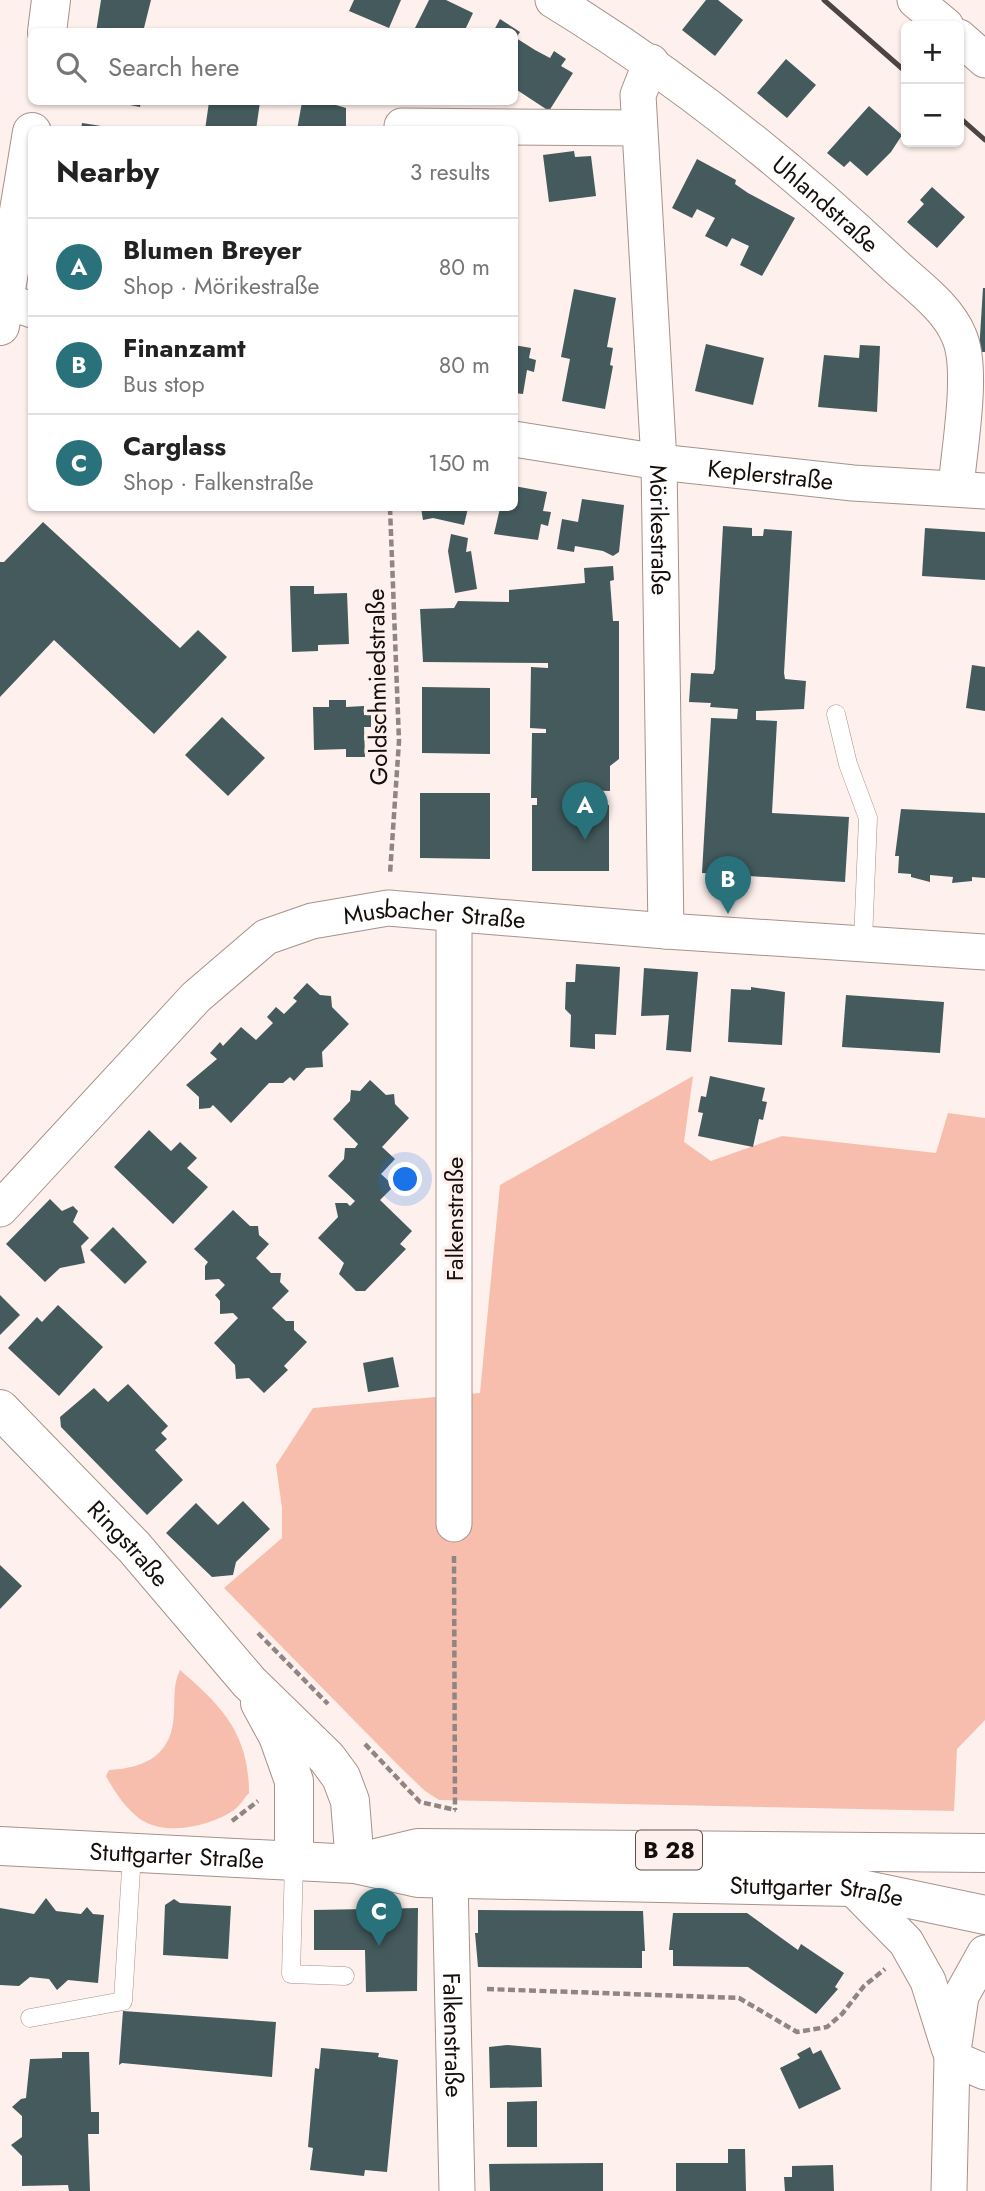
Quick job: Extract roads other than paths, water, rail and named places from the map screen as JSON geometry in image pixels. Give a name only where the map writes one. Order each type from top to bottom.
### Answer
[{"type":"main road","points":[[48,28],[51,0]]},
{"type":"main road","points":[[33,126],[36,105]]},
{"type":"main road","points":[[12,312],[28,167]]},
{"type":"main road","name":"Ringstraße","points":[[0,1409],[134,1547],[249,1682],[295,1723],[341,1777],[350,1801],[355,1864]]},
{"type":"main road","name":"Ringstraße","points":[[249,1682],[278,1736],[294,1782],[295,1862]]},
{"type":"main road","name":"Stuttgarter Straße","points":[[0,1846],[355,1864],[399,1876],[450,1879],[852,1887],[985,1915]]},
{"type":"main road","name":"Stuttgarter Straße","points":[[355,1864],[418,1848],[985,1854]]},
{"type":"main road","name":"B 28","points":[[852,1887],[967,1872],[985,1854]]},
{"type":"street","name":"Uhlandstraße","points":[[553,0],[651,62],[849,222],[939,307],[952,325],[967,358],[971,489]]},
{"type":"street","points":[[915,0],[940,21]]},
{"type":"street","points":[[964,41],[985,60]]},
{"type":"street","name":"Mörikestraße","points":[[651,62],[638,95],[659,461],[666,931]]},
{"type":"street","points":[[518,127],[639,128]]},
{"type":"street","name":"Keplerstraße","points":[[518,440],[659,461],[853,482],[971,489]]},
{"type":"street","name":"Musbacher Straße","points":[[0,1209],[196,997],[266,937],[312,921],[388,908],[666,931],[863,941],[985,952]]},
{"type":"street","name":"Falkenstraße","points":[[454,914],[454,1524]]},
{"type":"street","name":"Falkenstraße","points":[[450,1879],[457,2191]]},
{"type":"street","points":[[852,1887],[910,1948],[928,1981],[952,2058],[985,2072]]},
{"type":"street","points":[[949,2191],[952,2058],[961,1996],[985,1953]]},
{"type":"lane","points":[[836,714],[848,764],[868,818],[863,941]]},
{"type":"lane","points":[[30,2018],[123,2001],[132,1853]]},
{"type":"lane","points":[[295,1862],[291,1974],[345,1976]]},
{"type":"railway","points":[[824,0],[901,68]]},
{"type":"railway","points":[[964,121],[985,140]]},
{"type":"place","name":"Blumen Breyer","points":[[585,840]]},
{"type":"place","name":"Finanzamt","points":[[728,914]]},
{"type":"place","name":"Carglass","points":[[379,1946]]}]
